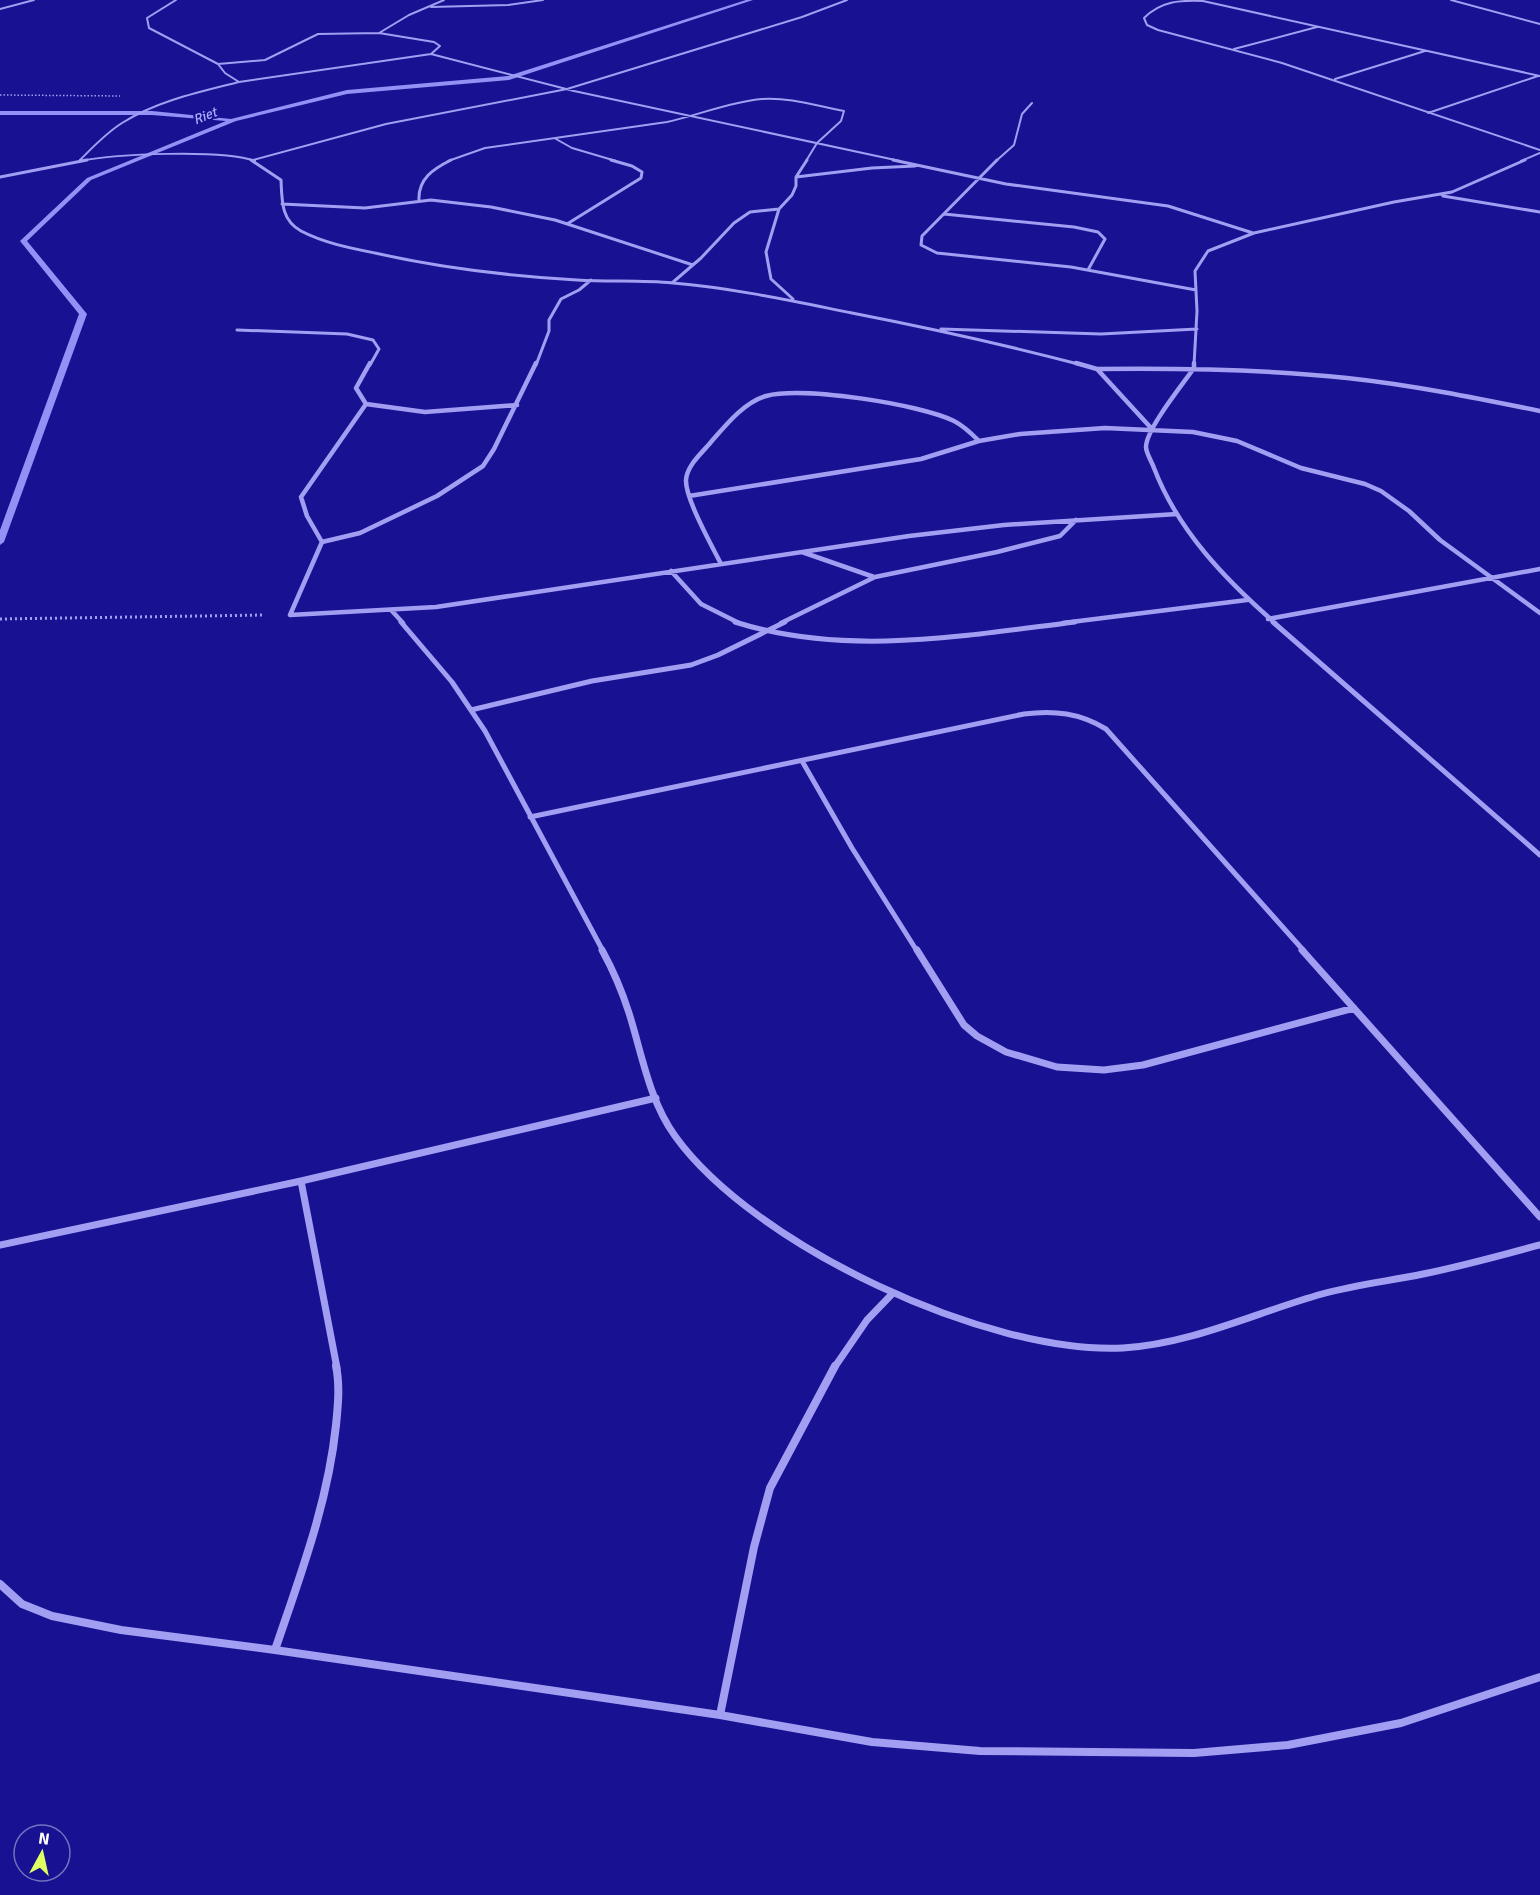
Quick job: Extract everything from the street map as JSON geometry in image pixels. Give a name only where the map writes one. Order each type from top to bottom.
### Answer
[{"type":"street","points":[[0,9],[34,0]]},
{"type":"street","points":[[176,0],[147,18],[149,28],[218,64],[225,73],[239,82]]},
{"type":"street","points":[[379,33],[408,15],[444,0]]},
{"type":"street","points":[[427,8],[508,5],[543,0]]},
{"type":"street","points":[[0,177],[80,160],[132,155],[210,155],[253,160],[306,143],[405,120],[567,89],[802,17],[847,0]]},
{"type":"street","points":[[1451,0],[1540,24]]},
{"type":"street","points":[[1540,76],[1318,27],[1215,1],[1169,2],[1146,15],[1144,21],[1158,30],[1334,80],[1540,151]]},
{"type":"street","points":[[1232,50],[1318,27]]},
{"type":"street","points":[[218,64],[265,60],[304,39],[318,34],[336,32],[379,33],[434,42],[440,46],[431,54]]},
{"type":"street","points":[[1334,80],[1426,50]]},
{"type":"street","points":[[80,160],[108,133],[128,119],[190,95],[239,82],[431,54],[455,63],[502,71],[567,89],[1029,189],[1168,206],[1254,233]]},
{"type":"street","points":[[1428,113],[1540,76]]},
{"type":"street","points":[[418,200],[417,190],[420,181],[459,155],[485,148],[695,116],[731,104],[762,99],[785,99],[843,110],[845,113],[841,121],[817,143],[796,177],[796,186],[792,195],[778,209],[766,252],[771,279],[793,299]]},
{"type":"street","points":[[1032,103],[1022,114],[1014,145],[977,178],[922,236],[919,241],[923,247],[948,255],[1088,270],[1196,290]]},
{"type":"street","points":[[555,138],[572,148],[632,166],[642,172],[641,178],[633,185],[567,224]]},
{"type":"street","points":[[1540,151],[1462,188],[1254,233],[1208,250],[1195,271],[1197,329],[1194,368],[1152,429],[1146,447],[1161,486],[1177,514],[1216,567],[1247,600],[1540,855]]},
{"type":"street","points":[[253,160],[281,180],[282,204],[286,219],[299,230],[352,248],[435,266],[591,280],[672,283],[793,299],[919,328],[988,340],[1097,369],[1194,368],[1332,376],[1385,382],[1540,411]]},
{"type":"street","points":[[796,177],[872,168],[924,166]]},
{"type":"street","points":[[1437,195],[1540,212]]},
{"type":"street","points":[[282,204],[365,208],[418,200],[449,201],[508,209],[567,224],[693,265]]},
{"type":"street","points":[[672,283],[734,223],[750,212],[778,209]]},
{"type":"street","points":[[944,214],[1074,227],[1098,232],[1105,239],[1088,270]]},
{"type":"street","points":[[322,542],[360,533],[437,496],[473,474],[486,461],[517,405],[549,331],[549,320],[561,299],[579,290],[591,280]]},
{"type":"street","points":[[919,328],[1083,333],[1161,333],[1197,329]]},
{"type":"street","points":[[237,330],[348,334],[373,340],[380,349],[356,388],[366,404]]},
{"type":"street","points":[[1097,369],[1152,429]]},
{"type":"street","points":[[721,564],[685,488],[688,469],[715,437],[755,401],[773,394],[808,394],[888,404],[950,419],[967,428],[980,441]]},
{"type":"street","points":[[366,404],[425,412],[517,405]]},
{"type":"street","points":[[322,542],[307,516],[301,497],[366,404]]},
{"type":"street","points":[[688,496],[921,459],[980,441],[1020,434],[1076,430],[1152,429],[1193,432],[1237,441],[1301,468],[1373,487],[1396,501],[1440,540],[1540,614]]},
{"type":"street","points":[[322,542],[290,615],[436,607],[945,532],[1076,520],[1177,514]]},
{"type":"street","points":[[471,710],[592,681],[691,665],[718,655],[875,577],[1060,536],[1076,520]]},
{"type":"street","points":[[800,552],[875,577]]},
{"type":"street","points":[[1268,619],[1540,569]]},
{"type":"street","points":[[671,571],[705,608],[734,621],[765,630],[845,640],[914,641],[1247,600]]},
{"type":"street","points":[[392,611],[452,682],[494,748],[620,984],[656,1098],[673,1133],[706,1174],[740,1203],[810,1250],[893,1293],[969,1322],[1032,1339],[1101,1349],[1172,1340],[1325,1293],[1437,1271],[1540,1245]]},
{"type":"street","points":[[530,818],[1038,712],[1084,716],[1106,729],[1540,1217]]},
{"type":"street","points":[[802,761],[852,848],[964,1024],[976,1036],[998,1048],[1029,1060],[1062,1067],[1090,1070],[1113,1069],[1144,1065],[1254,1037],[1353,1008]]},
{"type":"street","points":[[0,1245],[41,1234],[301,1181],[656,1098]]},
{"type":"street","points":[[275,1650],[317,1528],[333,1459],[339,1406],[338,1375],[333,1343],[301,1181]]},
{"type":"street","points":[[720,1714],[754,1547],[770,1488],[840,1356],[867,1320],[893,1293]]},
{"type":"street","points":[[0,1584],[22,1604],[52,1616],[121,1630],[720,1714],[872,1742],[980,1751],[1194,1753],[1288,1745],[1401,1723],[1540,1677]]},
{"type":"path","points":[[0,95],[128,96]]},
{"type":"path","points":[[0,619],[290,615]]},
{"type":"waterway","name":"Riet","points":[[0,542],[83,314],[23,241],[89,179],[234,120],[347,92],[509,78],[751,0]]},
{"type":"waterway","points":[[0,113],[152,113],[229,120]]}]
